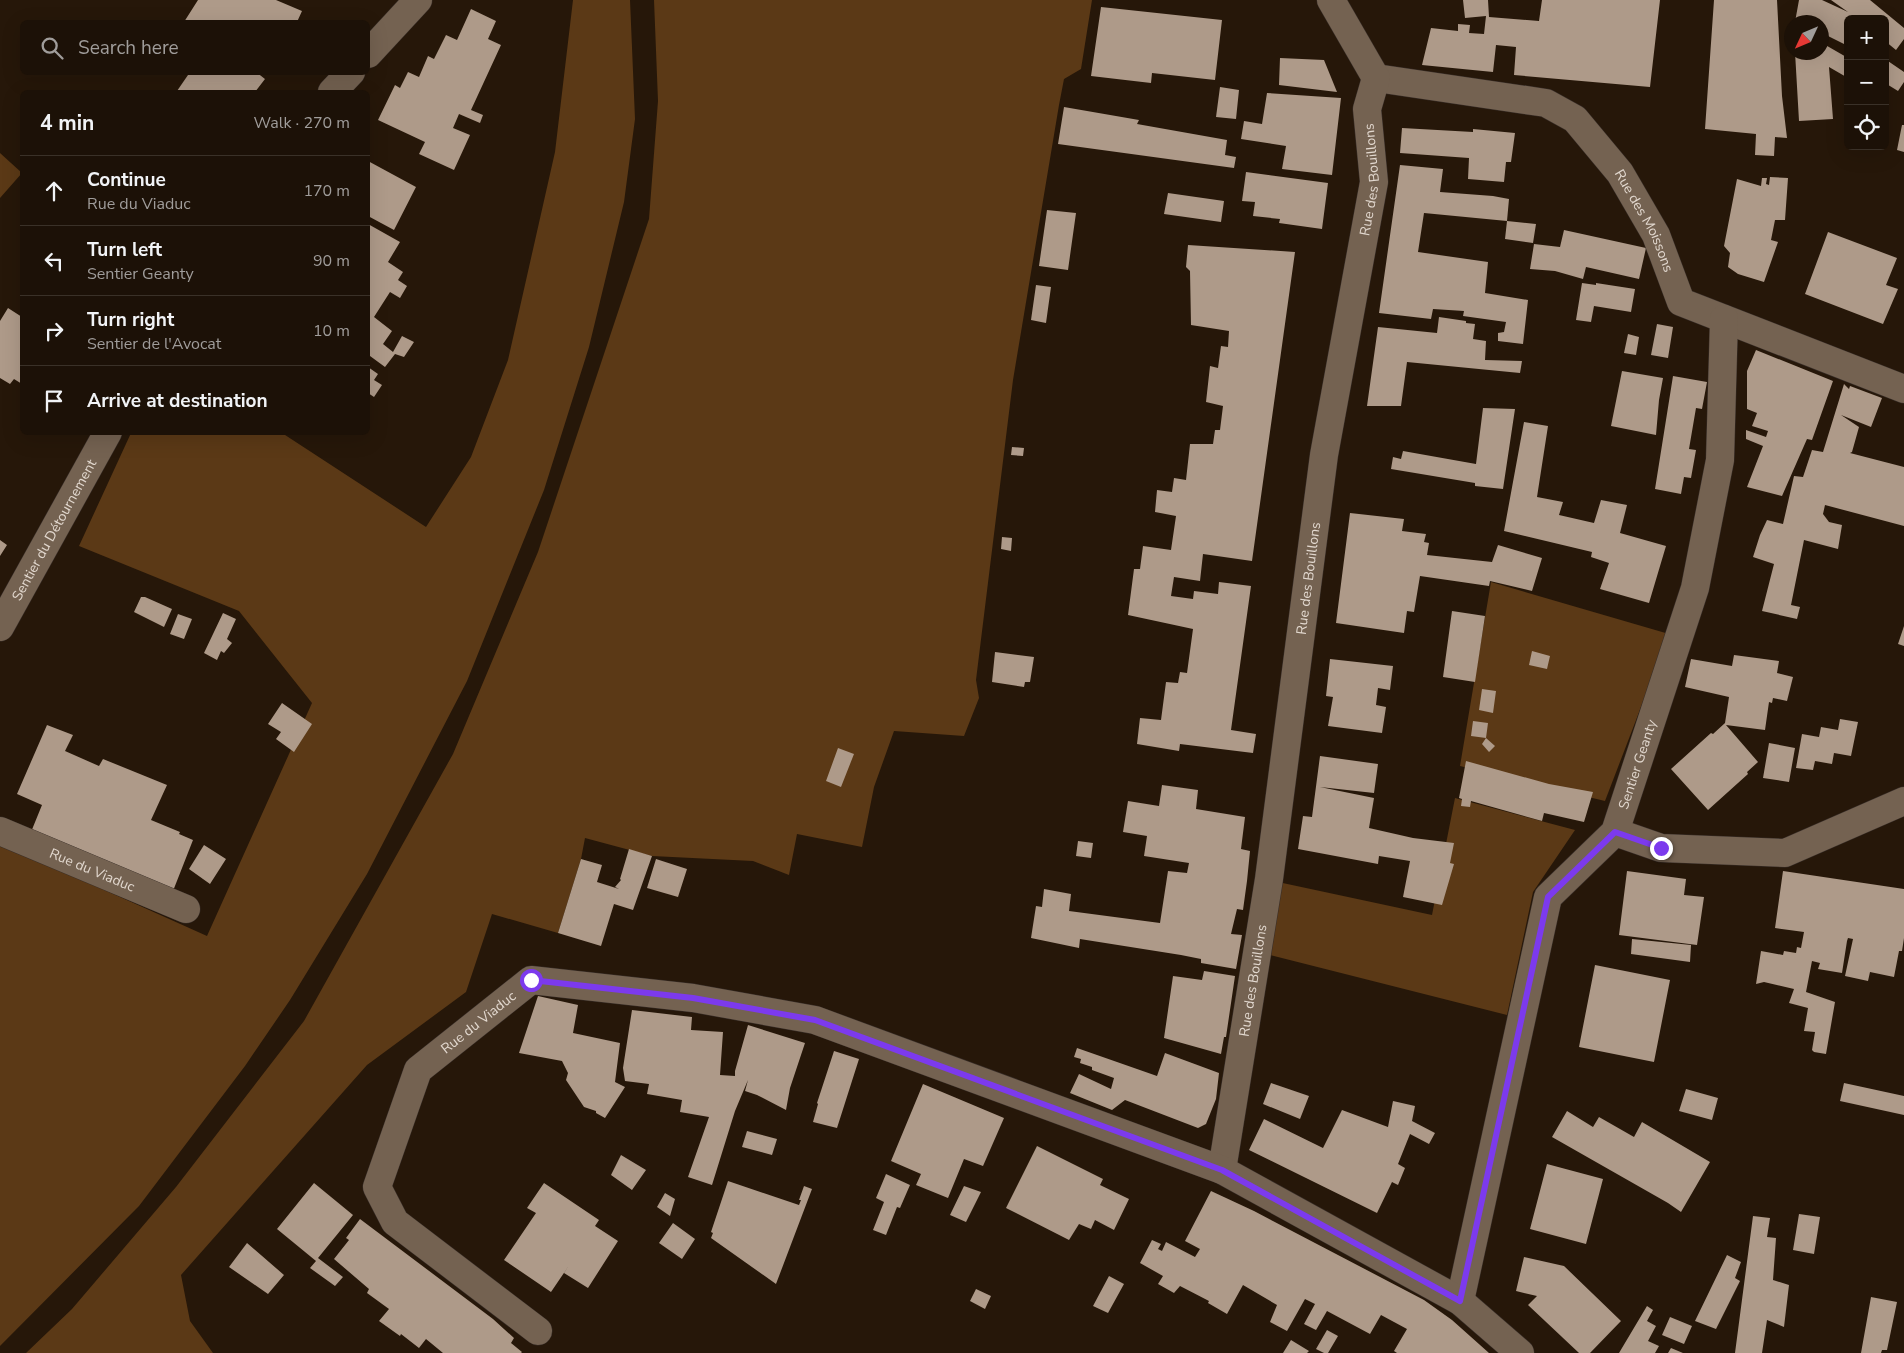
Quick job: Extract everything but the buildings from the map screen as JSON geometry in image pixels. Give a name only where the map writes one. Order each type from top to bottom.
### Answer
[{"type":"street","points":[[370,52],[418,0]]},
{"type":"street","points":[[1331,0],[1376,78]]},
{"type":"street","points":[[334,90],[348,75]]},
{"type":"street","name":"Rue des Moissons","points":[[1376,78],[1546,103],[1575,118],[1620,173],[1656,235],[1681,302],[1904,389]]},
{"type":"street","name":"Rue des Bouillons","points":[[1222,1170],[1269,879],[1324,455],[1374,182],[1367,109],[1376,78]]},
{"type":"street","name":"Sentier Geanty","points":[[1460,1301],[1548,897],[1615,832],[1695,588],[1720,460],[1724,319]]},
{"type":"street","name":"Sentier du Détournement","points":[[0,627],[106,435]]},
{"type":"street","points":[[1615,832],[1661,848],[1785,853],[1904,801]]},
{"type":"street","name":"Rue du Viaduc","points":[[0,831],[186,909]]},
{"type":"street","name":"Rue du Viaduc","points":[[538,1331],[395,1222],[377,1187],[418,1070],[531,980],[693,998],[815,1020],[1222,1170],[1460,1301],[1520,1353]]},
{"type":"shaded area","points":[[573,0],[630,0],[635,119],[624,202],[589,347],[544,490],[467,681],[367,874],[290,1000],[245,1066],[139,1206],[0,1346],[0,843],[207,936],[312,703],[239,611],[79,546],[130,435],[285,435],[426,527],[471,457],[508,360],[555,152]]},
{"type":"shaded area","points":[[654,0],[1092,0],[1081,69],[1064,79],[1059,105],[1013,380],[976,680],[979,698],[964,736],[894,731],[874,787],[862,847],[797,834],[789,875],[753,861],[652,856],[585,838],[581,859],[558,933],[492,914],[466,992],[367,1065],[181,1275],[190,1321],[213,1353],[26,1353],[72,1309],[176,1187],[304,1021],[453,754],[538,552],[649,219],[658,101]]},
{"type":"shaded area","points":[[0,153],[20,171],[20,175],[0,198]]},
{"type":"shaded area","points":[[1491,582],[1669,634],[1605,801],[1460,766]]},
{"type":"shaded area","points":[[1455,798],[1575,830],[1533,892],[1507,1015],[1266,954],[1278,882],[1432,915]]},
{"type":"route","points":[[531,980],[693,998],[815,1020],[1222,1170],[1460,1301],[1548,897],[1615,832],[1661,848]]}]
